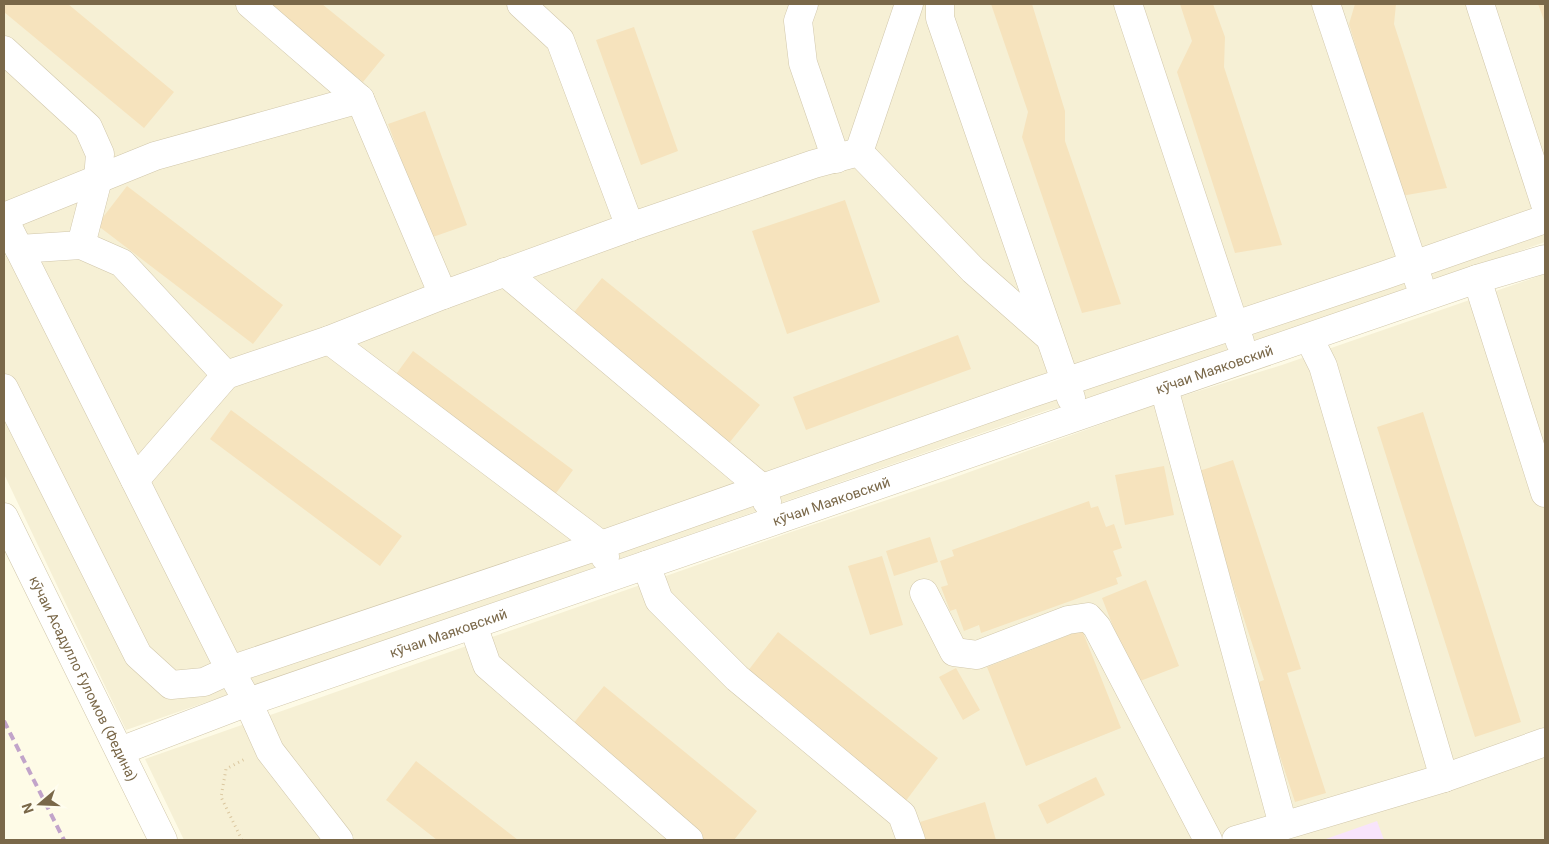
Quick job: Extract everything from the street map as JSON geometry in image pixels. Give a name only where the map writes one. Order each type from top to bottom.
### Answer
[{"type":"street","points":[[250,4],[360,99],[443,295]]},
{"type":"street","points":[[521,4],[560,40],[630,227]]},
{"type":"street","points":[[804,4],[798,21],[803,63],[848,156],[1048,336]]},
{"type":"street","points":[[848,156],[909,4]]},
{"type":"street","points":[[940,4],[940,18],[1048,336],[1078,417]]},
{"type":"street","points":[[1128,4],[1235,324],[1245,360]]},
{"type":"street","points":[[1326,4],[1424,298]]},
{"type":"street","points":[[1480,4],[1545,204]]},
{"type":"street","points":[[4,50],[88,127],[100,154],[98,179],[81,245]]},
{"type":"street","points":[[340,840],[270,751],[248,702],[230,670],[4,218],[155,156],[360,99]]},
{"type":"street","points":[[135,480],[226,376],[329,340],[443,295],[630,227],[848,156]]},
{"type":"street","points":[[4,388],[138,655],[171,685],[204,682],[230,670],[601,544],[1066,381],[1545,219]]},
{"type":"street","points":[[19,249],[81,245],[122,263],[226,376]]},
{"type":"street","name":"кӯчаи Маяковский","points":[[120,751],[248,702],[612,576],[1477,279],[1545,259]]},
{"type":"street","points":[[505,272],[762,488],[774,521]]},
{"type":"street","points":[[1477,279],[1545,494]]},
{"type":"street","points":[[1309,338],[1323,366],[1444,778]]},
{"type":"street","points":[[329,340],[601,544],[612,576]]},
{"type":"street","points":[[1164,388],[1283,825]]},
{"type":"street","name":"кӯчаи Асадулло Ғуломов (Федина)","points":[[4,517],[163,840]]},
{"type":"street","points":[[646,565],[659,600],[737,678],[902,815],[911,840]]},
{"type":"street","points":[[924,593],[954,652],[964,655],[978,655],[1068,620],[1088,617],[1097,627],[1208,840]]},
{"type":"street","points":[[473,625],[487,665],[689,840]]},
{"type":"street","points":[[1236,840],[1444,778],[1545,742]]},
{"type":"path","points":[[242,840],[221,797],[226,769],[252,756],[270,751]]},
{"type":"shaded area","points":[[4,4],[1545,4],[1545,242],[1121,392],[1048,410],[126,730],[4,474]]},
{"type":"shaded area","points":[[1545,274],[1545,840],[184,840],[145,759],[791,532],[950,479],[1160,403],[1282,365]]},
{"type":"shaded area","points":[[1377,821],[1384,840],[1323,840]]},
{"type":"building","points":[[4,4],[68,4],[174,92],[144,128],[4,12]]},
{"type":"building","points":[[267,4],[322,4],[385,55],[363,82]]},
{"type":"building","points":[[991,4],[1032,4],[1065,111],[1065,141],[1121,304],[1082,313],[1022,137],[1028,112]]},
{"type":"building","points":[[1180,4],[1213,4],[1225,37],[1224,67],[1282,245],[1235,253],[1177,72],[1192,41]]},
{"type":"building","points":[[1355,4],[1396,4],[1394,24],[1447,188],[1401,196],[1349,24]]},
{"type":"building","points":[[1538,4],[1545,4],[1545,23]]},
{"type":"building","points":[[634,27],[678,151],[641,165],[596,40]]},
{"type":"building","points":[[425,111],[467,225],[430,238],[388,124]]},
{"type":"building","points":[[127,186],[283,305],[253,344],[97,225]]},
{"type":"building","points":[[845,200],[880,302],[787,334],[752,231]]},
{"type":"building","points":[[602,278],[760,405],[725,448],[567,321]]},
{"type":"building","points":[[958,335],[971,369],[806,430],[793,397]]},
{"type":"building","points":[[413,351],[573,470],[551,500],[391,381]]},
{"type":"building","points":[[231,410],[402,536],[380,566],[210,439]]},
{"type":"building","points":[[1423,412],[1521,722],[1475,737],[1377,427]]},
{"type":"building","points":[[1233,460],[1301,669],[1287,673],[1326,793],[1295,802],[1256,683],[1264,680],[1196,472]]},
{"type":"building","points":[[1164,466],[1174,515],[1125,525],[1115,475]]},
{"type":"building","points":[[1089,501],[1091,508],[1098,506],[1106,527],[1114,524],[1122,548],[1113,551],[1122,576],[1116,578],[1118,584],[981,633],[979,625],[964,631],[956,609],[950,611],[941,587],[948,585],[940,561],[954,556],[952,550]]},
{"type":"building","points":[[930,537],[938,562],[894,576],[886,551]]},
{"type":"building","points":[[882,556],[903,625],[870,635],[848,566]]},
{"type":"building","points":[[1146,580],[1179,666],[1135,683],[1102,598]]},
{"type":"building","points":[[1082,630],[1121,728],[1026,766],[987,667]]},
{"type":"building","points":[[778,632],[938,758],[905,802],[744,676]]},
{"type":"building","points":[[956,668],[980,710],[963,720],[939,677]]},
{"type":"building","points":[[604,686],[757,811],[734,840],[703,840],[568,730]]},
{"type":"building","points":[[416,761],[518,840],[437,840],[386,800]]},
{"type":"building","points":[[1096,777],[1105,795],[1047,824],[1038,805]]},
{"type":"building","points":[[985,802],[996,840],[926,840],[920,822]]},
{"type":"railway","points":[[4,721],[64,840]]}]
